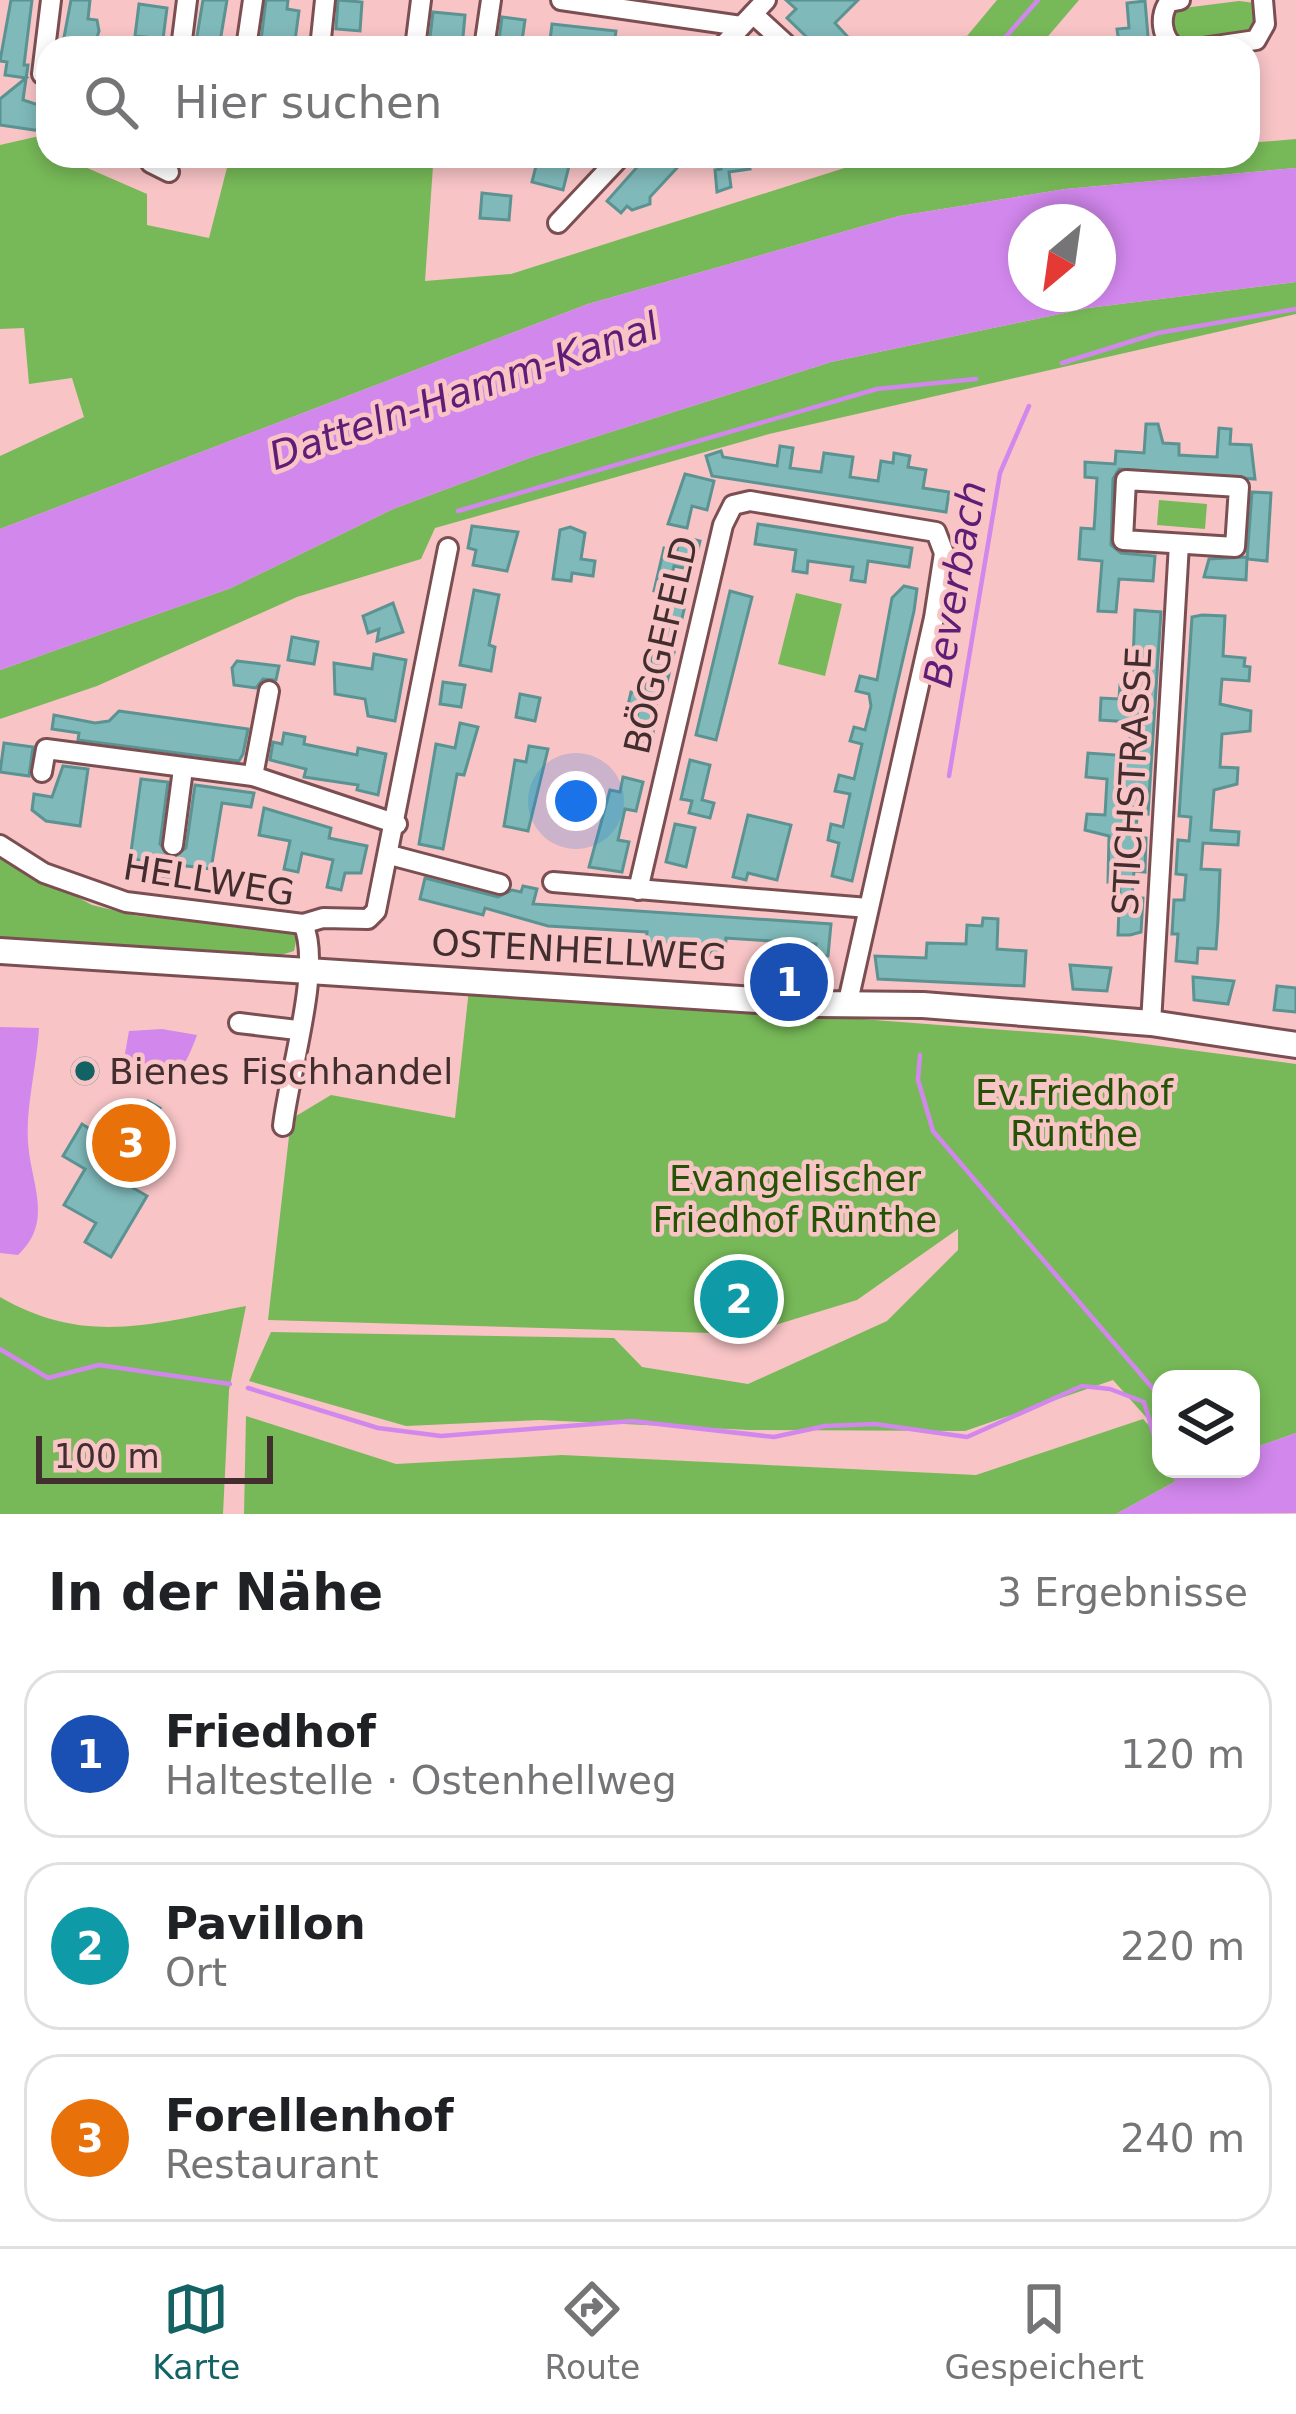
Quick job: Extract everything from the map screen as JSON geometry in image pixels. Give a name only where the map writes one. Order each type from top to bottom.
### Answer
[{"type":"main road","name":"OSTENHELLWEG","points":[[0,951],[847,1006],[923,1005],[1151,1023],[1296,1045]]},
{"type":"street","points":[[47,36],[51,0]]},
{"type":"street","points":[[182,36],[187,0]]},
{"type":"street","points":[[248,36],[253,0]]},
{"type":"street","points":[[322,36],[326,0]]},
{"type":"street","points":[[416,36],[421,0]]},
{"type":"street","points":[[486,36],[491,0]]},
{"type":"street","points":[[561,0],[754,14],[777,36]]},
{"type":"street","points":[[1166,36],[1163,19],[1169,2],[1180,0]]},
{"type":"street","points":[[1258,36],[1265,24],[1264,0]]},
{"type":"street","points":[[733,36],[754,14]]},
{"type":"street","points":[[161,168],[169,172]]},
{"type":"street","points":[[558,223],[609,168]]},
{"type":"street","points":[[1126,480],[1239,487],[1235,547],[1179,544],[1123,540],[1126,480]]},
{"type":"street","name":"BÖGGEFELD","points":[[638,890],[723,524],[733,506],[750,501],[926,527],[944,544],[918,695],[847,1006]]},
{"type":"street","name":"STICHSTRASSE","points":[[1151,1023],[1179,544]]},
{"type":"street","points":[[303,924],[323,918],[368,919],[381,898],[448,548]]},
{"type":"street","points":[[253,776],[269,691]]},
{"type":"street","points":[[42,772],[46,749],[253,776],[397,824]]},
{"type":"street","points":[[173,845],[183,769]]},
{"type":"street","name":"HELLWEG","points":[[0,845],[44,873],[101,896],[165,909],[303,924],[306,970],[283,1126]]},
{"type":"street","points":[[390,855],[500,884]]},
{"type":"street","points":[[553,882],[868,908]]},
{"type":"street","points":[[239,1023],[297,1030]]},
{"type":"green space","points":[[997,0],[1079,0],[1048,36],[967,36]]},
{"type":"green space","points":[[1255,3],[1257,28],[1242,36],[1173,36],[1171,17],[1176,9]]},
{"type":"green space","points":[[36,137],[36,168],[87,168],[147,194],[147,225],[209,238],[227,168],[433,168],[425,281],[511,274],[844,168],[1260,168],[1260,142],[1296,139],[1296,168],[1065,189],[899,216],[588,304],[0,529],[0,456],[84,417],[72,378],[29,384],[24,328],[0,329],[0,145]]},
{"type":"green space","points":[[1296,282],[1296,314],[769,434],[435,528],[421,559],[297,597],[97,686],[0,719],[0,670],[231,588],[393,509],[532,457],[831,362],[1069,312],[1116,312],[1116,304]]},
{"type":"green space","points":[[1159,500],[1207,504],[1205,529],[1157,525]]},
{"type":"green space","points":[[796,593],[842,604],[825,676],[778,664]]},
{"type":"green space","points":[[0,854],[92,905],[137,916],[287,927],[297,937],[294,951],[271,958],[0,940]]},
{"type":"green space","points":[[469,989],[1084,1036],[1296,1064],[1296,1433],[1260,1446],[1260,1370],[1152,1370],[1152,1424],[1113,1380],[965,1431],[749,1430],[540,1420],[406,1426],[249,1381],[271,1332],[614,1338],[642,1367],[748,1384],[887,1321],[958,1250],[958,1229],[857,1300],[746,1334],[268,1320],[291,1119],[331,1095],[455,1118]]},
{"type":"green space","points":[[0,1297],[62,1322],[92,1326],[151,1324],[246,1306],[229,1390],[223,1514],[0,1514]]},
{"type":"green space","points":[[246,1416],[396,1464],[562,1455],[976,1475],[1143,1419],[1152,1428],[1152,1478],[1182,1478],[1116,1514],[244,1514]]},
{"type":"water","name":"Datteln-Hamm-Kanal","points":[[1296,168],[1296,282],[1116,304],[1116,204],[1008,204],[1008,312],[1069,312],[831,362],[532,457],[393,509],[231,588],[0,670],[0,529],[588,304],[899,216],[1065,189]]},
{"type":"water","points":[[0,1027],[39,1028],[28,1127],[38,1215],[29,1242],[18,1255],[0,1253]]},
{"type":"water","points":[[162,1029],[197,1035],[178,1072],[150,1083],[121,1076],[129,1031]]},
{"type":"water","points":[[1296,1433],[1296,1513],[1116,1514],[1182,1478],[1260,1478],[1260,1446]]},
{"type":"building","points":[[11,0],[32,0],[24,65],[28,65],[23,100],[36,104],[36,130],[0,125],[0,99],[26,78],[5,75],[7,62],[0,61]]},
{"type":"building","points":[[71,0],[90,0],[88,19],[97,20],[98,36],[64,36]]},
{"type":"building","points":[[203,0],[227,0],[221,36],[197,36]]},
{"type":"building","points":[[266,0],[288,0],[287,9],[299,11],[296,36],[262,36]]},
{"type":"building","points":[[338,0],[362,2],[360,31],[336,29]]},
{"type":"building","points":[[786,0],[858,0],[835,23],[847,36],[806,36],[787,18],[796,9]]},
{"type":"building","points":[[1145,1],[1148,36],[1118,36],[1117,29],[1129,28],[1127,3]]},
{"type":"building","points":[[139,4],[167,8],[163,36],[135,36]]},
{"type":"building","points":[[433,12],[465,15],[463,36],[430,36]]},
{"type":"building","points":[[502,17],[525,20],[523,36],[500,36]]},
{"type":"building","points":[[552,24],[616,31],[615,36],[550,36]]},
{"type":"building","points":[[536,168],[568,168],[563,190],[532,182]]},
{"type":"building","points":[[636,168],[677,168],[650,197],[650,204],[632,210],[627,206],[621,213],[607,201]]},
{"type":"building","points":[[750,169],[729,172],[731,187],[717,192],[715,170]]},
{"type":"building","points":[[482,193],[511,196],[509,220],[480,218]]},
{"type":"building","points":[[1146,424],[1158,424],[1163,443],[1179,444],[1179,455],[1195,456],[1217,457],[1219,428],[1231,429],[1230,444],[1251,445],[1255,479],[1119,469],[1113,479],[1111,545],[1121,553],[1155,556],[1153,581],[1119,579],[1116,612],[1098,611],[1102,561],[1079,559],[1081,528],[1094,529],[1095,515],[1097,478],[1085,477],[1085,462],[1115,464],[1116,451],[1144,453]]},
{"type":"building","points":[[780,446],[793,448],[790,468],[821,472],[824,453],[853,457],[850,477],[878,481],[881,461],[893,463],[894,453],[910,456],[908,467],[926,470],[923,488],[949,492],[946,512],[712,476],[706,456],[721,451],[723,457],[777,466]]},
{"type":"building","points":[[685,474],[714,481],[707,510],[692,506],[687,528],[668,524]]},
{"type":"building","points":[[1252,492],[1271,493],[1267,561],[1247,559]]},
{"type":"building","points":[[758,524],[912,548],[909,567],[868,561],[865,582],[851,580],[853,567],[808,561],[807,573],[793,571],[796,550],[755,544]]},
{"type":"building","points":[[472,526],[518,532],[507,571],[473,565],[476,550],[468,548]]},
{"type":"building","points":[[570,527],[585,533],[581,559],[595,561],[593,576],[572,573],[571,581],[553,579],[560,530]]},
{"type":"building","points":[[680,536],[700,541],[693,570],[674,566],[667,594],[654,591],[664,548],[677,551]]},
{"type":"building","points":[[1247,557],[1246,580],[1204,577],[1209,559]]},
{"type":"building","points":[[904,586],[917,589],[914,611],[852,881],[832,876],[839,843],[828,840],[831,824],[843,827],[850,794],[835,791],[839,775],[854,779],[862,744],[850,741],[854,727],[865,730],[871,706],[869,694],[856,691],[860,676],[877,680],[892,598]]},
{"type":"building","points":[[474,590],[499,595],[489,645],[495,647],[491,671],[460,665]]},
{"type":"building","points":[[730,591],[752,597],[716,740],[696,735]]},
{"type":"building","points":[[666,596],[686,601],[665,691],[660,690],[656,705],[651,751],[630,746],[639,708],[628,705],[631,692],[643,695]]},
{"type":"building","points":[[393,603],[403,632],[377,641],[379,629],[368,633],[363,616]]},
{"type":"building","points":[[1135,610],[1161,612],[1148,814],[1137,813],[1136,837],[1146,838],[1145,872],[1134,871],[1132,897],[1143,898],[1141,932],[1118,935],[1120,883],[1108,882],[1109,836],[1085,830],[1087,814],[1105,815],[1107,779],[1086,777],[1088,753],[1129,756],[1131,722],[1100,720],[1101,698],[1119,699],[1120,685],[1132,686]]},
{"type":"building","points":[[1225,616],[1223,656],[1245,658],[1244,666],[1250,667],[1249,681],[1222,679],[1220,704],[1251,711],[1250,731],[1222,734],[1220,767],[1238,768],[1237,784],[1214,790],[1211,830],[1239,832],[1238,845],[1203,843],[1201,869],[1220,870],[1218,920],[1216,949],[1198,948],[1197,963],[1176,961],[1178,934],[1172,934],[1174,900],[1184,900],[1186,875],[1176,874],[1178,840],[1189,841],[1191,817],[1179,816],[1192,617]]},
{"type":"building","points":[[292,637],[318,642],[314,664],[288,660]]},
{"type":"building","points":[[374,654],[406,660],[395,721],[368,716],[365,699],[335,694],[334,663],[372,669]]},
{"type":"building","points":[[237,661],[279,666],[276,680],[263,679],[256,688],[234,685],[232,668]]},
{"type":"building","points":[[443,682],[465,685],[461,707],[440,704]]},
{"type":"building","points":[[520,694],[540,698],[535,721],[516,717]]},
{"type":"building","points":[[119,711],[248,729],[243,754],[239,761],[78,740],[79,733],[52,729],[54,715],[95,723],[109,721]]},
{"type":"building","points":[[460,723],[478,727],[464,775],[457,774],[443,849],[419,844],[436,744],[455,748]]},
{"type":"building","points":[[284,733],[305,737],[304,744],[357,755],[358,748],[386,754],[378,795],[357,790],[358,785],[304,777],[306,769],[270,760],[273,742],[282,744]]},
{"type":"building","points":[[4,743],[33,747],[29,776],[0,772]]},
{"type":"building","points":[[529,746],[548,749],[528,831],[504,826],[515,760],[526,762]]},
{"type":"building","points":[[690,760],[710,765],[702,800],[714,803],[710,818],[689,813],[692,801],[681,799]]},
{"type":"building","points":[[63,766],[88,769],[80,826],[46,821],[32,810],[34,794],[52,797]]},
{"type":"building","points":[[623,777],[643,782],[636,811],[625,809],[618,840],[629,842],[622,872],[589,867],[610,790],[620,792]]},
{"type":"building","points":[[141,779],[168,782],[160,844],[172,858],[186,848],[195,785],[254,793],[251,807],[222,803],[211,869],[170,864],[169,878],[154,876],[156,862],[130,859]]},
{"type":"building","points":[[264,808],[331,828],[329,838],[367,846],[361,873],[345,873],[341,890],[327,887],[333,860],[302,853],[298,872],[284,869],[290,841],[259,835]]},
{"type":"building","points":[[748,815],[791,825],[777,880],[748,873],[746,880],[733,877]]},
{"type":"building","points":[[675,824],[695,828],[686,867],[666,862]]},
{"type":"building","points":[[425,878],[498,897],[512,890],[521,892],[523,886],[537,889],[533,904],[831,924],[828,956],[815,955],[816,944],[785,942],[784,960],[769,959],[771,941],[726,938],[725,956],[711,955],[711,946],[669,943],[668,956],[645,955],[647,932],[548,926],[485,908],[483,915],[420,899]]},
{"type":"building","points":[[983,918],[998,919],[997,949],[1026,951],[1024,986],[878,979],[875,956],[926,958],[927,943],[966,944],[967,925],[982,926]]},
{"type":"building","points":[[1070,965],[1111,968],[1107,991],[1073,989]]},
{"type":"building","points":[[1193,977],[1234,981],[1228,1004],[1194,1000]]},
{"type":"building","points":[[1277,986],[1296,988],[1296,1012],[1274,1010]]},
{"type":"building","points":[[85,1058],[98,1071],[85,1084],[72,1071]]},
{"type":"building","points":[[148,1101],[160,1108],[118,1179],[147,1196],[111,1257],[85,1242],[96,1223],[64,1205],[85,1169],[63,1156],[82,1124],[101,1136],[119,1105],[139,1116]]},
{"type":"building","points":[[739,1285],[749,1289],[753,1299],[749,1309],[739,1313],[729,1309],[725,1299],[729,1289]]},
{"type":"waterway","name":"Beverbach","points":[[1006,36],[1038,0]]},
{"type":"waterway","points":[[1062,363],[1158,333],[1296,309]]},
{"type":"waterway","points":[[458,511],[877,389],[976,379]]},
{"type":"waterway","name":"Beverbach","points":[[949,776],[1000,473],[1029,406]]},
{"type":"waterway","name":"Beverbach","points":[[920,1055],[918,1080],[933,1131],[1152,1387]]},
{"type":"waterway","points":[[0,1349],[48,1378],[99,1365],[230,1384]]},
{"type":"waterway","points":[[248,1388],[378,1428],[441,1436],[632,1421],[774,1437],[825,1426],[875,1424],[967,1437],[1082,1386],[1110,1389],[1144,1402],[1152,1429]]},
{"type":"waterway","points":[[1176,1478],[1180,1483]]},
{"type":"place","name":"Friedhof","points":[[789,982]]},
{"type":"place","name":"Bienes Fischhandel","points":[[85,1071]]},
{"type":"place","name":"Forellenhof","points":[[131,1143]]},
{"type":"place","name":"Pavillon","points":[[739,1299]]},
{"type":"park label","name":"Ev.Friedhof Rünthe","points":[[1074,1112]]},
{"type":"park label","name":"Evangelischer Friedhof Rünthe","points":[[795,1198]]}]
